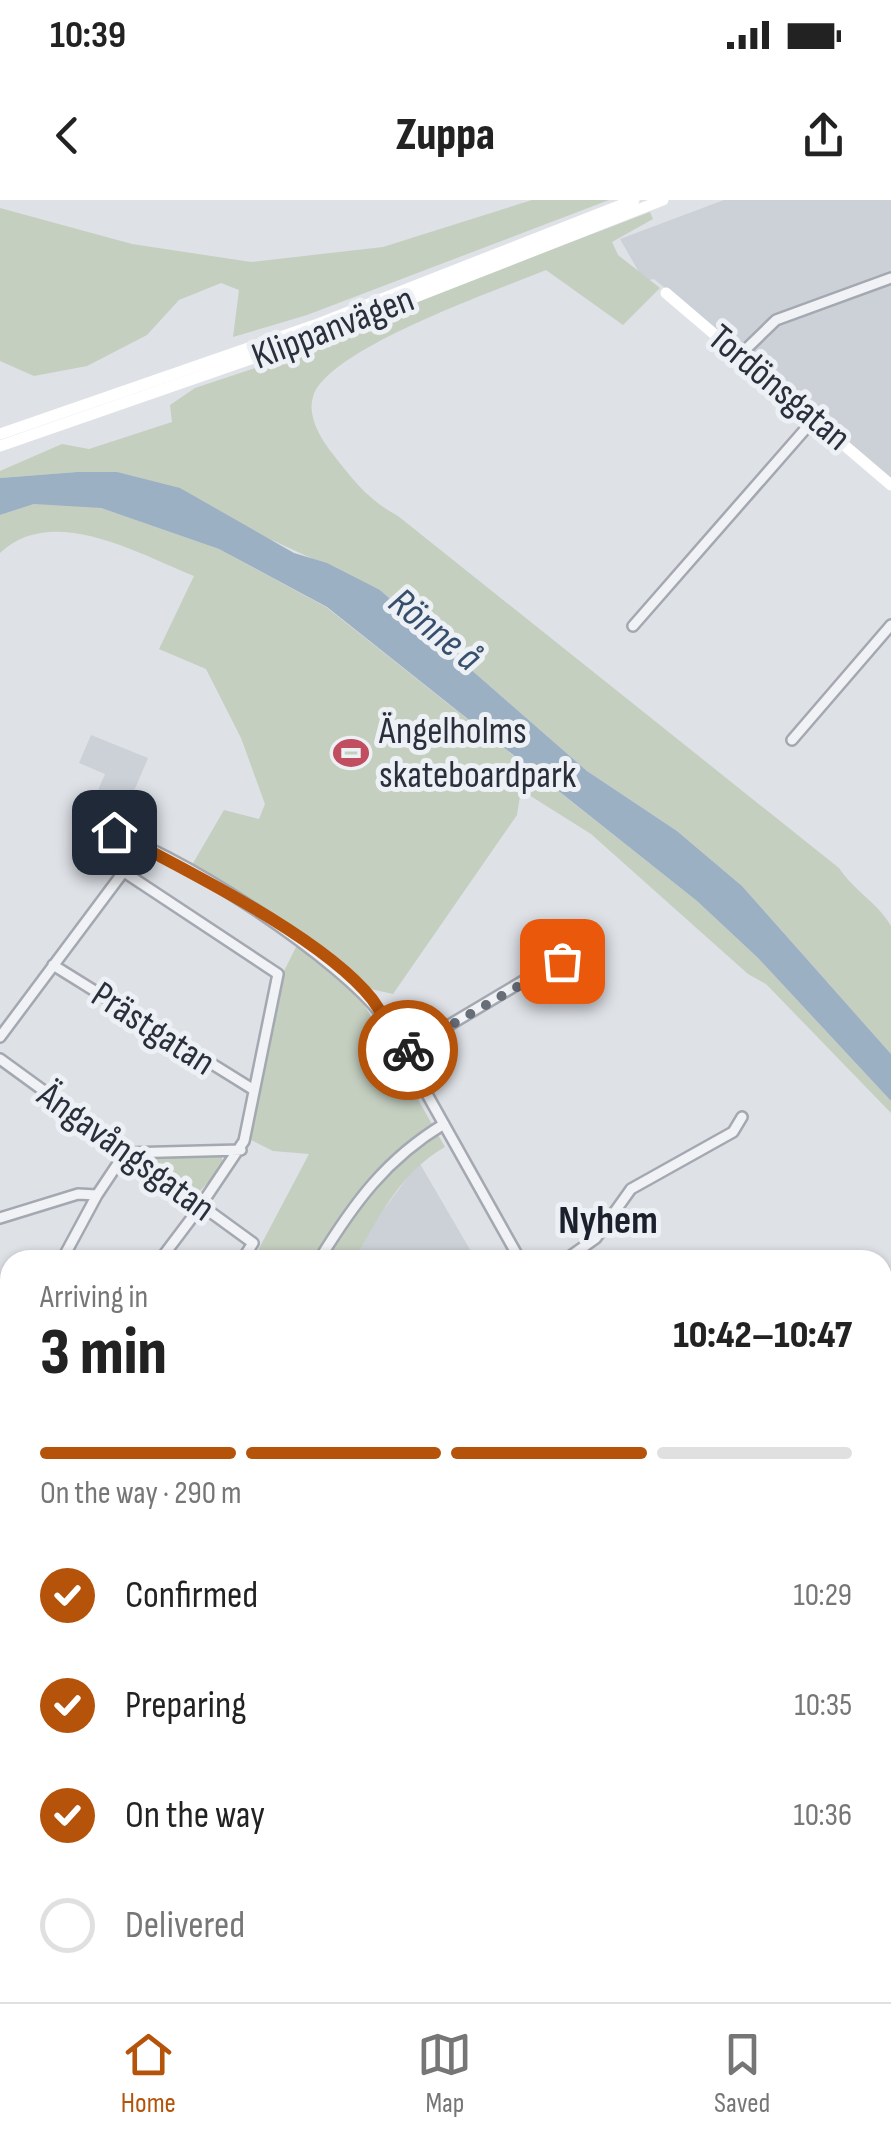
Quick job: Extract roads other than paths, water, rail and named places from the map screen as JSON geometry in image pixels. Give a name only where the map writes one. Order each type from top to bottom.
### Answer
[{"type":"main road","name":"Klippanvägen","points":[[0,434],[315,325],[634,200]]},
{"type":"main road","name":"Klippanvägen","points":[[0,446],[311,338],[663,200]]},
{"type":"main road","name":"Tordönsgatan","points":[[666,293],[891,485]]},
{"type":"street","points":[[741,354],[776,320],[891,278]]},
{"type":"street","points":[[633,626],[815,418]]},
{"type":"street","points":[[792,740],[891,626]]},
{"type":"street","points":[[99,830],[142,847],[208,882],[351,978],[371,998],[514,1250]]},
{"type":"street","points":[[0,1037],[121,870],[142,847]]},
{"type":"street","points":[[121,870],[278,974],[241,1150],[167,1250]]},
{"type":"street","points":[[404,1052],[556,966],[565,956]]},
{"type":"street","name":"Prästgatan","points":[[53,965],[254,1090]]},
{"type":"street","name":"Ängavångsgatan","points":[[0,1059],[253,1242],[248,1250]]},
{"type":"street","points":[[579,1250],[596,1238],[632,1189],[732,1132],[742,1117]]},
{"type":"street","points":[[326,1250],[378,1174],[400,1153],[444,1124]]},
{"type":"street","points":[[67,1250],[126,1152],[241,1150]]},
{"type":"street","points":[[0,1218],[78,1194],[97,1195]]},
{"type":"water","points":[[117,472],[180,488],[294,553],[327,563],[380,590],[587,771],[677,831],[742,886],[891,1054],[891,1101],[758,958],[697,901],[327,607],[219,549],[101,508],[34,504],[0,515],[0,478]]},
{"type":"place","name":"Ängelholms skateboardpark","points":[[351,753]]},
{"type":"district","name":"Nyhem","points":[[608,1221]]},
{"type":"water label","name":"Rönne å","points":[[435,630]]}]
